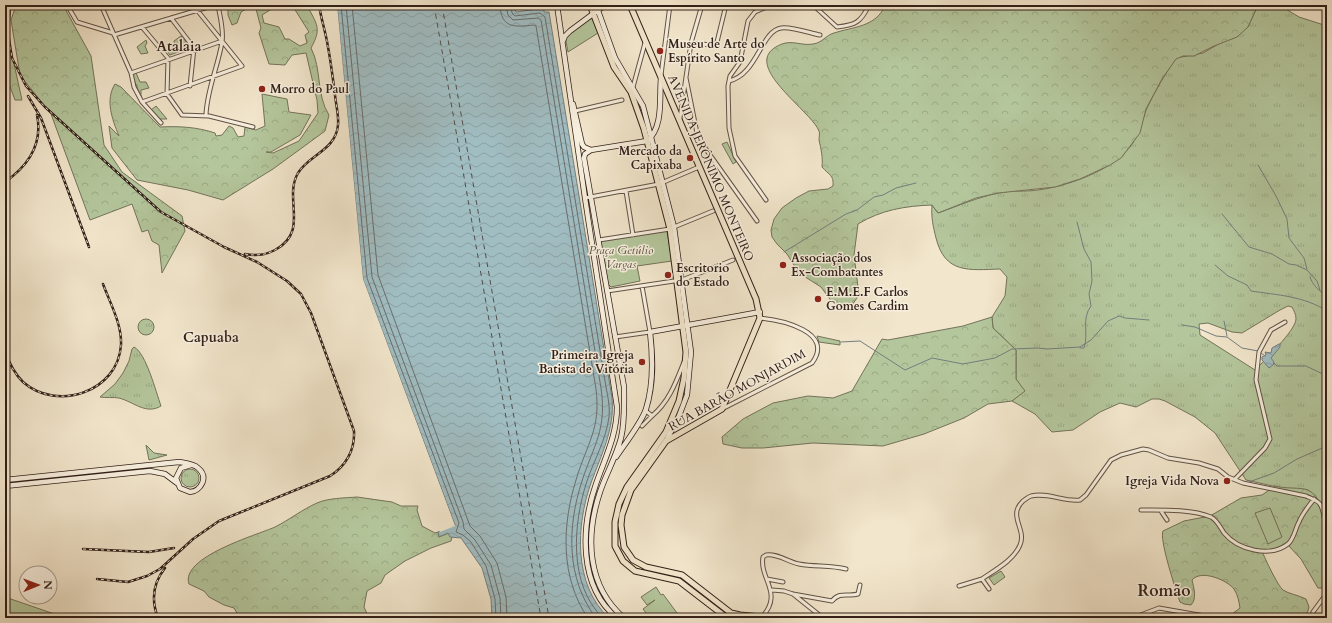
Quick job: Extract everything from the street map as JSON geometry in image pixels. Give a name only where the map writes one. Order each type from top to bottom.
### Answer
[{"type":"main road","points":[[557,5],[617,407],[615,430],[595,485],[588,511],[586,555],[588,570],[593,587],[600,599],[617,618]]},
{"type":"main road","points":[[590,5],[596,10],[615,58],[643,106],[652,137],[672,228],[682,280],[686,326],[686,357],[680,401],[666,432],[627,487],[619,504],[615,522],[615,546],[623,561],[628,566],[644,574],[668,578],[680,582],[727,618]]},
{"type":"main road","points":[[563,42],[567,34],[596,10],[606,5]]},
{"type":"main road","name":"AVENIDA JERÔNIMO MONTEIRO","points":[[630,5],[762,316]]},
{"type":"main road","points":[[596,10],[614,67],[634,98],[661,183]]},
{"type":"main road","points":[[624,618],[615,610],[602,591],[595,577],[592,563],[593,520],[600,492],[621,438],[624,387],[584,158],[585,154],[591,150],[647,141],[652,137],[658,125],[661,78]]},
{"type":"main road","points":[[571,99],[582,144],[586,149],[591,150]]},
{"type":"main road","points":[[672,228],[691,352],[687,395],[679,416],[666,441],[631,490],[622,515],[621,534],[626,553],[639,565],[682,575],[730,613],[772,618]]},
{"type":"main road","points":[[613,461],[646,411],[651,384],[653,360],[650,332],[762,316]]},
{"type":"main road","points":[[722,409],[762,316]]},
{"type":"main road","name":"RUA BARÃO MONJARDIM","points":[[666,441],[722,409]]},
{"type":"main road","points":[[5,480],[174,462],[197,466],[202,472],[204,478],[201,486],[195,491],[187,492],[182,490],[177,483],[165,474],[150,471],[5,486]]},
{"type":"main road","points":[[177,483],[176,478],[179,470],[184,466],[192,465]]},
{"type":"street","points":[[67,5],[77,22],[114,34],[215,5]]},
{"type":"street","points":[[101,5],[131,74],[134,87],[142,102],[161,123]]},
{"type":"street","points":[[206,115],[207,99],[222,41],[218,5]]},
{"type":"street","points":[[661,78],[670,5]]},
{"type":"street","points":[[679,120],[691,43],[702,5]]},
{"type":"street","points":[[691,43],[712,45],[717,42],[726,5]]},
{"type":"street","points":[[766,200],[739,164],[731,147],[728,101],[729,81],[732,73],[740,62],[748,21],[755,12],[771,5]]},
{"type":"street","points":[[813,5],[837,26],[854,24],[860,20],[869,5]]},
{"type":"street","points":[[142,102],[190,86],[242,66],[197,10]]},
{"type":"street","points":[[171,18],[193,46],[194,51],[190,86]]},
{"type":"street","points":[[142,27],[169,60],[167,94],[182,115],[206,115],[253,127]]},
{"type":"street","points":[[729,81],[736,80],[745,74],[766,41],[776,29],[786,27],[820,35]]},
{"type":"street","points":[[131,74],[222,41]]},
{"type":"street","points":[[633,87],[646,41]]},
{"type":"street","points":[[686,78],[698,138],[756,221]]},
{"type":"street","points":[[575,111],[622,100]]},
{"type":"street","points":[[585,198],[661,183],[699,167]]},
{"type":"street","points":[[626,191],[633,235]]},
{"type":"street","points":[[599,240],[672,228],[713,211]]},
{"type":"street","points":[[682,280],[732,260]]},
{"type":"street","points":[[607,291],[674,281]]},
{"type":"street","points":[[615,337],[650,332],[642,286]]},
{"type":"street","name":"RUA BARÃO MONJARDIM","points":[[722,409],[810,364],[816,357],[818,349],[816,340],[809,333],[778,320],[762,316]]},
{"type":"street","points":[[1235,479],[1265,448],[1270,439],[1256,380],[1259,352],[1271,330],[1285,322]]},
{"type":"street","points":[[642,426],[664,404],[674,386],[686,357]]},
{"type":"street","points":[[646,411],[652,416]]},
{"type":"street","points":[[959,586],[982,579],[1012,556],[1020,545],[1021,532],[1017,514],[1020,505],[1028,497],[1044,495],[1080,500],[1086,495],[1111,460],[1116,457],[1143,449],[1168,458],[1199,463],[1218,469],[1228,477],[1243,483],[1314,499],[1320,504],[1323,515],[1324,555],[1327,568]]},
{"type":"street","points":[[1141,510],[1209,516],[1214,519],[1230,539],[1239,545],[1256,550],[1273,551],[1289,543],[1304,512],[1314,499]]},
{"type":"street","points":[[1160,511],[1167,520]]},
{"type":"street","points":[[762,617],[768,611],[772,590],[767,579],[763,564],[763,557],[770,554],[799,564],[837,566],[846,569]]},
{"type":"street","points":[[767,579],[783,582]]},
{"type":"street","points":[[982,579],[989,589]]},
{"type":"street","points":[[772,590],[832,601],[836,596],[841,594],[858,594],[860,585]]},
{"type":"street","points":[[1311,618],[1313,612],[1327,593]]},
{"type":"street","points":[[793,594],[823,618]]},
{"type":"street","points":[[801,595],[801,600]]},
{"type":"street","points":[[1133,618],[1159,608],[1216,618]]},
{"type":"street","points":[[768,611],[772,618]]},
{"type":"green space","points":[[16,5],[63,5],[91,56],[104,145],[122,172],[182,216],[185,231],[162,273],[159,245],[152,241],[148,230],[142,232],[132,204],[90,220],[51,114],[20,75],[11,20]]},
{"type":"green space","points":[[228,5],[253,5],[241,12],[237,23],[232,25],[228,15]]},
{"type":"green space","points":[[255,5],[267,5],[270,10],[262,15],[264,23],[279,27],[285,39],[289,39],[300,46],[307,43],[305,35],[309,32],[292,5],[307,5],[317,26],[316,36],[311,48],[317,65],[322,99],[329,115],[325,131],[273,169],[223,200],[188,190],[137,180],[112,148],[109,126],[119,136],[112,116],[110,103],[110,96],[115,84],[121,87],[160,127],[195,128],[215,133],[216,136],[222,135],[229,126],[233,128],[238,137],[244,136],[245,127],[256,130],[265,126],[262,94],[287,99],[289,112],[311,115],[300,135],[271,152],[266,152],[273,153],[299,141],[318,113],[317,100],[306,53],[292,55],[285,65],[269,64],[259,33],[261,28]]},
{"type":"green space","points":[[885,5],[1258,5],[1248,27],[1237,37],[1194,56],[1183,56],[1176,59],[1162,79],[1146,109],[1140,133],[1121,158],[1110,165],[1080,179],[1055,187],[998,193],[976,198],[938,213],[932,205],[912,206],[875,215],[858,224],[854,255],[859,295],[850,308],[835,306],[821,287],[799,273],[787,254],[772,237],[771,230],[774,219],[782,208],[809,191],[828,189],[833,186],[833,180],[822,167],[819,131],[813,122],[780,86],[771,74],[767,62],[770,52],[782,44],[816,43],[831,34],[870,22],[876,18]]},
{"type":"green space","points":[[1258,5],[1270,5],[1284,8],[1299,17],[1327,26],[1327,519],[1326,510],[1307,490],[1286,489],[1246,480],[1215,433],[1195,417],[1159,399],[1152,399],[1136,407],[1120,403],[1100,412],[1073,430],[1052,432],[1035,414],[1012,401],[1024,391],[1016,379],[1016,350],[993,328],[992,317],[1005,296],[1007,277],[1000,269],[968,269],[952,264],[945,258],[940,250],[932,222],[932,205],[938,213],[976,199],[1004,192],[1033,191],[1050,188],[1088,176],[1112,163],[1122,156],[1134,141],[1139,132],[1150,102],[1176,58],[1203,53],[1248,27]],"holes":[[[1288,306],[1292,307],[1296,317],[1295,324],[1279,345],[1255,370],[1200,335],[1199,324],[1208,323],[1232,332],[1242,333],[1280,310]]]},
{"type":"green space","points":[[592,18],[598,33],[568,52],[565,36]]},
{"type":"green space","points":[[5,23],[22,100],[15,100],[5,73]]},
{"type":"green space","points":[[181,36],[191,47],[170,55],[168,52],[175,45],[174,41]]},
{"type":"green space","points":[[146,40],[147,43],[145,46],[148,53],[141,54],[137,47]]},
{"type":"green space","points":[[136,73],[140,82],[146,82],[149,88],[141,90],[141,97],[132,75]]},
{"type":"green space","points":[[156,106],[167,119],[160,119],[151,110]]},
{"type":"green space","points":[[727,142],[736,162],[733,164],[722,144]]},
{"type":"green space","name":"Praça Getúlio Vargas","points":[[667,231],[672,261],[637,266],[640,281],[611,287],[608,284],[599,241]]},
{"type":"green space","points":[[992,317],[993,328],[1016,350],[1016,379],[1025,391],[1012,401],[988,404],[964,418],[924,434],[883,446],[813,443],[763,448],[742,448],[723,444],[722,437],[743,419],[773,403],[808,396],[833,398],[852,391],[882,339],[888,340],[963,326]]},
{"type":"green space","points":[[146,319],[152,321],[154,327],[152,333],[146,335],[140,333],[138,327],[140,321]]},
{"type":"green space","points":[[817,336],[840,341],[840,345],[819,342]]},
{"type":"green space","points":[[134,347],[143,357],[161,406],[150,409],[140,407],[119,398],[100,397],[115,384],[123,373]]},
{"type":"green space","points":[[146,445],[154,453],[167,455],[149,460]]},
{"type":"green space","points":[[190,469],[196,472],[199,478],[196,484],[190,487],[184,484],[181,478],[184,472]]},
{"type":"green space","points":[[1275,486],[1308,490],[1316,496],[1325,520],[1327,534],[1327,564],[1323,588],[1318,588],[1301,559],[1288,545],[1283,548],[1262,551],[1281,588],[1288,593],[1306,599],[1309,607],[1306,618],[1227,618],[1240,608],[1234,589],[1220,579],[1207,576],[1196,577],[1192,580],[1194,600],[1191,605],[1180,602],[1163,544],[1163,531],[1184,521],[1210,516],[1241,498],[1262,495]]},
{"type":"green space","points":[[357,497],[392,502],[401,506],[418,506],[417,510],[422,526],[435,533],[438,532],[439,537],[449,533],[452,537],[451,541],[431,548],[405,561],[385,575],[381,583],[367,591],[364,607],[369,618],[240,618],[234,608],[224,605],[209,597],[204,591],[189,584],[189,574],[196,565],[222,548],[275,527],[306,508],[321,501]]},
{"type":"green space","points":[[1270,508],[1282,537],[1268,544],[1255,513]]},
{"type":"green space","points":[[1001,571],[1005,577],[994,585],[989,578]]},
{"type":"green space","points":[[656,587],[677,613],[670,618],[650,618],[643,609],[655,600],[647,605],[641,597]]},
{"type":"green space","points":[[5,597],[18,601],[18,605],[28,605],[66,618],[5,618]]},
{"type":"water","points":[[337,5],[515,5],[516,12],[544,8],[544,12],[549,12],[612,398],[609,431],[586,500],[582,517],[581,535],[581,554],[589,589],[597,604],[609,618],[492,618],[491,599],[482,568],[461,538],[450,537],[448,533],[439,537],[438,532],[455,525],[363,279]]},
{"type":"water","points":[[1279,344],[1280,347],[1271,358],[1274,362],[1273,365],[1269,368],[1262,360],[1262,357],[1266,355],[1265,352],[1271,353],[1272,348]]},
{"type":"pier","points":[[335,5],[337,5],[363,279],[455,526],[440,532],[439,530],[453,525],[361,279]]},
{"type":"waterway","points":[[1258,165],[1287,219],[1289,238],[1304,258],[1307,269]]},
{"type":"waterway","points":[[784,252],[846,214],[857,210],[874,197],[883,195],[896,188],[916,183]]},
{"type":"waterway","points":[[1222,214],[1249,247],[1272,254],[1289,264],[1296,265],[1307,270],[1317,281],[1320,290]]},
{"type":"waterway","points":[[1077,222],[1084,249],[1091,262],[1092,281],[1089,294],[1091,306],[1086,316],[1085,343],[1084,348],[1080,348]]},
{"type":"waterway","points":[[1215,265],[1228,276],[1247,285],[1251,291],[1300,299],[1327,311]]},
{"type":"waterway","points":[[1310,277],[1317,288],[1327,295]]},
{"type":"waterway","points":[[841,342],[860,341],[905,370],[932,358],[963,364],[995,358],[1012,349],[1080,347],[1091,340],[1108,321],[1119,316],[1149,320]]},
{"type":"waterway","points":[[1224,321],[1227,336]]},
{"type":"waterway","points":[[1182,325],[1195,327],[1216,336],[1227,337],[1242,348],[1258,351]]},
{"type":"waterway","points":[[1261,353],[1265,356]]},
{"type":"waterway","points":[[1274,363],[1277,366],[1306,366],[1327,376]]},
{"type":"waterway","points":[[1249,482],[1274,473],[1297,459],[1327,446]]},
{"type":"ferry route","points":[[434,5],[541,618]]},
{"type":"ferry route","points":[[442,5],[549,618]]},
{"type":"railway","points":[[10,5],[8,33],[12,58],[26,86],[45,107],[161,212],[224,247],[257,262],[287,281],[301,294],[311,313],[354,431],[353,445],[348,457],[341,467],[330,476],[219,521],[193,539],[160,569],[147,576],[128,582],[97,579]]},
{"type":"railway","points":[[245,254],[257,255],[268,253],[275,250],[285,242],[291,234],[294,224],[293,193],[294,183],[298,173],[332,141],[336,134],[338,125],[337,110],[329,53],[319,5]]},
{"type":"railway","points":[[28,96],[41,118],[89,247]]},
{"type":"railway","points":[[5,182],[21,169],[36,145],[38,135],[37,115]]},
{"type":"railway","points":[[5,351],[10,364],[17,375],[23,382],[37,391],[52,395],[68,396],[84,392],[98,385],[109,375],[117,361],[121,345],[118,321],[103,284]]},
{"type":"railway","points":[[83,549],[149,552],[174,548]]},
{"type":"railway","points":[[158,618],[154,605],[154,592],[158,580],[165,568]]},
{"type":"place","name":"Museu de Arte do Espírito Santo","points":[[660,51]]},
{"type":"place","name":"Morro do Paul","points":[[262,89]]},
{"type":"place","name":"Mercado da Capixaba","points":[[690,158]]},
{"type":"place","name":"Associação dos Ex-Combatantes","points":[[783,265]]},
{"type":"place","name":"Escritorio do Estado","points":[[668,275]]},
{"type":"place","name":"E.M.E.F Carlos Gomes Cardim","points":[[818,299]]},
{"type":"place","name":"Primeira Igreja Batista de Vitória","points":[[642,362]]},
{"type":"place","name":"Igreja Vida Nova","points":[[1227,481]]},
{"type":"district","name":"Atalaia","points":[[179,46]]},
{"type":"district","name":"Capuaba","points":[[211,337]]},
{"type":"district","name":"Romão","points":[[1164,590]]}]
